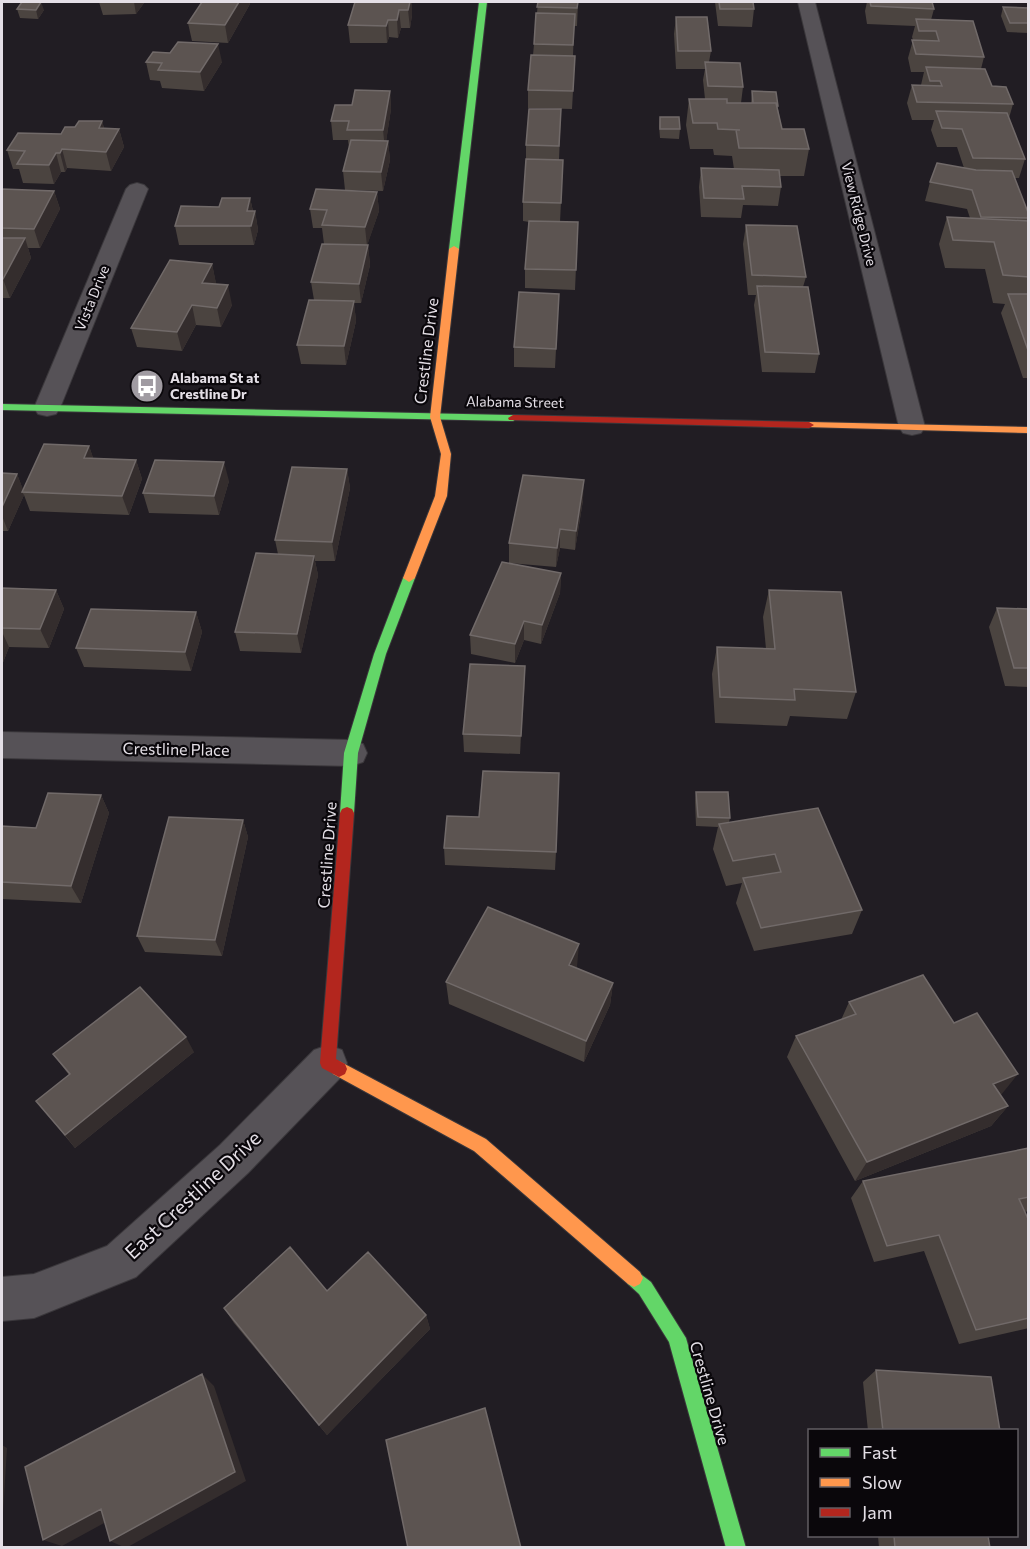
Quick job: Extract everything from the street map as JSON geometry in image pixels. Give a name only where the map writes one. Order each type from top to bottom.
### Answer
[{"type":"street","name":"Crestline Drive","points":[[483,2],[435,417],[446,454],[441,496],[380,654],[351,753],[328,1064],[382,1089],[480,1145],[645,1288],[677,1338],[736,1548]]},
{"type":"street","name":"View Ridge Drive","points":[[806,2],[912,427]]},
{"type":"street","name":"Vista Drive","points":[[47,408],[137,189]]},
{"type":"street","name":"Alabama Street","points":[[2,407],[1029,430]]},
{"type":"street","name":"Crestline Place","points":[[2,745],[351,753]]},
{"type":"street","name":"East Crestline Drive","points":[[2,1299],[34,1296],[121,1262],[234,1159],[328,1064]]},
{"type":"building","points":[[22,2],[41,2],[36,10],[17,9]]},
{"type":"building","points":[[202,2],[239,2],[225,25],[188,23]]},
{"type":"building","points":[[355,2],[410,2],[408,10],[399,10],[397,20],[388,20],[386,26],[348,25]]},
{"type":"building","points":[[538,2],[578,2],[577,8],[537,7]]},
{"type":"building","points":[[719,2],[753,2],[754,9],[720,9]]},
{"type":"building","points":[[870,2],[932,2],[934,9],[871,6]]},
{"type":"building","points":[[1003,7],[1029,8],[1029,23],[1010,23]]},
{"type":"building","points":[[536,13],[575,14],[573,45],[534,44]]},
{"type":"building","points":[[676,17],[707,17],[711,51],[678,51]]},
{"type":"building","points":[[916,19],[973,21],[984,57],[916,54],[912,40],[939,41],[936,31],[919,31]]},
{"type":"building","points":[[178,42],[218,44],[200,72],[158,70],[162,63],[146,62],[153,52],[170,53]]},
{"type":"building","points":[[531,55],[575,56],[573,91],[528,90]]},
{"type":"building","points":[[705,62],[740,63],[743,87],[708,86]]},
{"type":"building","points":[[926,67],[985,69],[992,86],[1006,87],[1013,104],[917,102],[912,85],[942,86],[940,81],[930,81]]},
{"type":"building","points":[[355,90],[390,91],[383,130],[347,130],[349,121],[331,121],[335,105],[352,105]]},
{"type":"building","points":[[752,91],[776,92],[778,106],[776,103],[753,103]]},
{"type":"building","points":[[689,99],[727,99],[727,103],[776,103],[782,129],[804,129],[809,149],[739,148],[736,130],[740,130],[718,129],[717,123],[693,123]]},
{"type":"building","points":[[529,109],[561,109],[559,146],[526,145]]},
{"type":"building","points":[[936,111],[1007,113],[1025,159],[973,158],[962,129],[942,128]]},
{"type":"building","points":[[660,117],[679,117],[680,129],[660,129]]},
{"type":"building","points":[[79,121],[102,121],[99,128],[119,129],[106,152],[62,149],[60,153],[56,153],[49,165],[17,164],[25,151],[7,150],[18,133],[61,134],[65,127],[75,127]]},
{"type":"building","points":[[351,140],[388,141],[381,172],[343,171]]},
{"type":"building","points":[[526,159],[563,160],[561,203],[523,202]]},
{"type":"building","points":[[937,163],[976,170],[1012,171],[1029,218],[981,217],[972,190],[930,182]]},
{"type":"building","points":[[701,168],[779,170],[781,187],[742,186],[744,199],[704,198]]},
{"type":"building","points":[[2,189],[54,191],[34,229],[2,228]]},
{"type":"building","points":[[316,189],[377,192],[365,227],[322,225],[327,210],[310,209]]},
{"type":"building","points":[[222,198],[250,198],[247,211],[255,211],[251,226],[175,226],[181,206],[219,207]]},
{"type":"building","points":[[947,217],[1029,221],[1029,277],[1003,275],[994,242],[953,240]]},
{"type":"building","points":[[529,221],[578,222],[576,270],[525,269]]},
{"type":"building","points":[[746,225],[797,226],[806,277],[752,275]]},
{"type":"building","points":[[2,238],[25,238],[3,279],[2,279]]},
{"type":"building","points":[[322,244],[368,245],[359,284],[311,282]]},
{"type":"building","points":[[170,260],[212,264],[202,283],[228,285],[217,308],[192,305],[177,332],[131,328]]},
{"type":"building","points":[[757,286],[808,287],[819,354],[765,352]]},
{"type":"building","points":[[519,292],[559,294],[556,349],[514,347]]},
{"type":"building","points":[[1008,294],[1029,294],[1029,353]]},
{"type":"building","points":[[309,300],[354,301],[344,346],[297,345]]},
{"type":"building","points":[[44,444],[89,446],[84,458],[136,460],[122,496],[22,492]]},
{"type":"building","points":[[155,460],[224,462],[214,496],[143,493]]},
{"type":"building","points":[[292,467],[347,469],[332,542],[275,540]]},
{"type":"building","points":[[2,473],[17,474],[2,507]]},
{"type":"building","points":[[523,475],[584,480],[576,531],[560,529],[557,548],[509,543]]},
{"type":"building","points":[[256,553],[314,556],[297,634],[235,632]]},
{"type":"building","points":[[502,562],[561,573],[542,625],[524,621],[515,644],[470,635]]},
{"type":"building","points":[[2,588],[56,590],[40,629],[2,628]]},
{"type":"building","points":[[769,590],[841,592],[856,692],[794,689],[795,700],[720,697],[717,647],[775,649]]},
{"type":"building","points":[[997,608],[1029,609],[1029,668],[1014,668]]},
{"type":"building","points":[[91,609],[196,612],[185,652],[76,648]]},
{"type":"building","points":[[470,664],[525,666],[521,736],[463,734]]},
{"type":"building","points":[[483,771],[559,773],[556,852],[444,848],[447,816],[479,817]]},
{"type":"building","points":[[696,792],[728,792],[730,818],[698,817]]},
{"type":"building","points":[[48,793],[101,795],[71,886],[2,882],[2,826],[36,828]]},
{"type":"building","points":[[818,808],[862,910],[761,928],[743,878],[781,872],[775,854],[733,861],[719,824]]},
{"type":"building","points":[[169,817],[243,820],[215,940],[137,936]]},
{"type":"building","points":[[488,907],[579,944],[569,965],[613,983],[586,1041],[446,982]]},
{"type":"building","points":[[923,975],[954,1023],[977,1013],[1018,1074],[993,1084],[1008,1106],[867,1162],[796,1036],[856,1014],[849,1002]]},
{"type":"building","points":[[140,987],[186,1037],[65,1135],[36,1101],[70,1074],[53,1054]]},
{"type":"building","points":[[1029,1148],[1029,1197],[1019,1199],[1029,1221],[1029,1318],[976,1330],[939,1235],[887,1246],[863,1181]]},
{"type":"building","points":[[290,1247],[327,1291],[368,1252],[426,1315],[319,1425],[224,1308]]},
{"type":"building","points":[[876,1370],[991,1377],[1000,1429],[883,1429]]},
{"type":"building","points":[[202,1374],[235,1472],[110,1541],[101,1509],[43,1540],[25,1467]]},
{"type":"building","points":[[485,1408],[521,1548],[408,1548],[386,1440]]},
{"type":"building","points":[[894,1537],[988,1537],[990,1548],[895,1548]]},
{"type":"traffic: fast","points":[[454,249],[483,2]]},
{"type":"traffic: fast","points":[[2,407],[513,418]]},
{"type":"traffic: fast","points":[[347,813],[351,753],[380,654],[409,578]]},
{"type":"traffic: fast","points":[[634,1278],[645,1288],[677,1338],[736,1548]]},
{"type":"traffic: slow","points":[[409,578],[441,496],[446,454],[435,417],[454,249]]},
{"type":"traffic: slow","points":[[809,425],[1028,430]]},
{"type":"traffic: slow","points":[[339,1069],[480,1145],[634,1278]]},
{"type":"traffic: jam","points":[[513,418],[809,425]]},
{"type":"traffic: jam","points":[[339,1069],[328,1063],[347,813]]},
{"type":"place","name":"Alabama St at Crestline Dr","points":[[147,386]]}]
